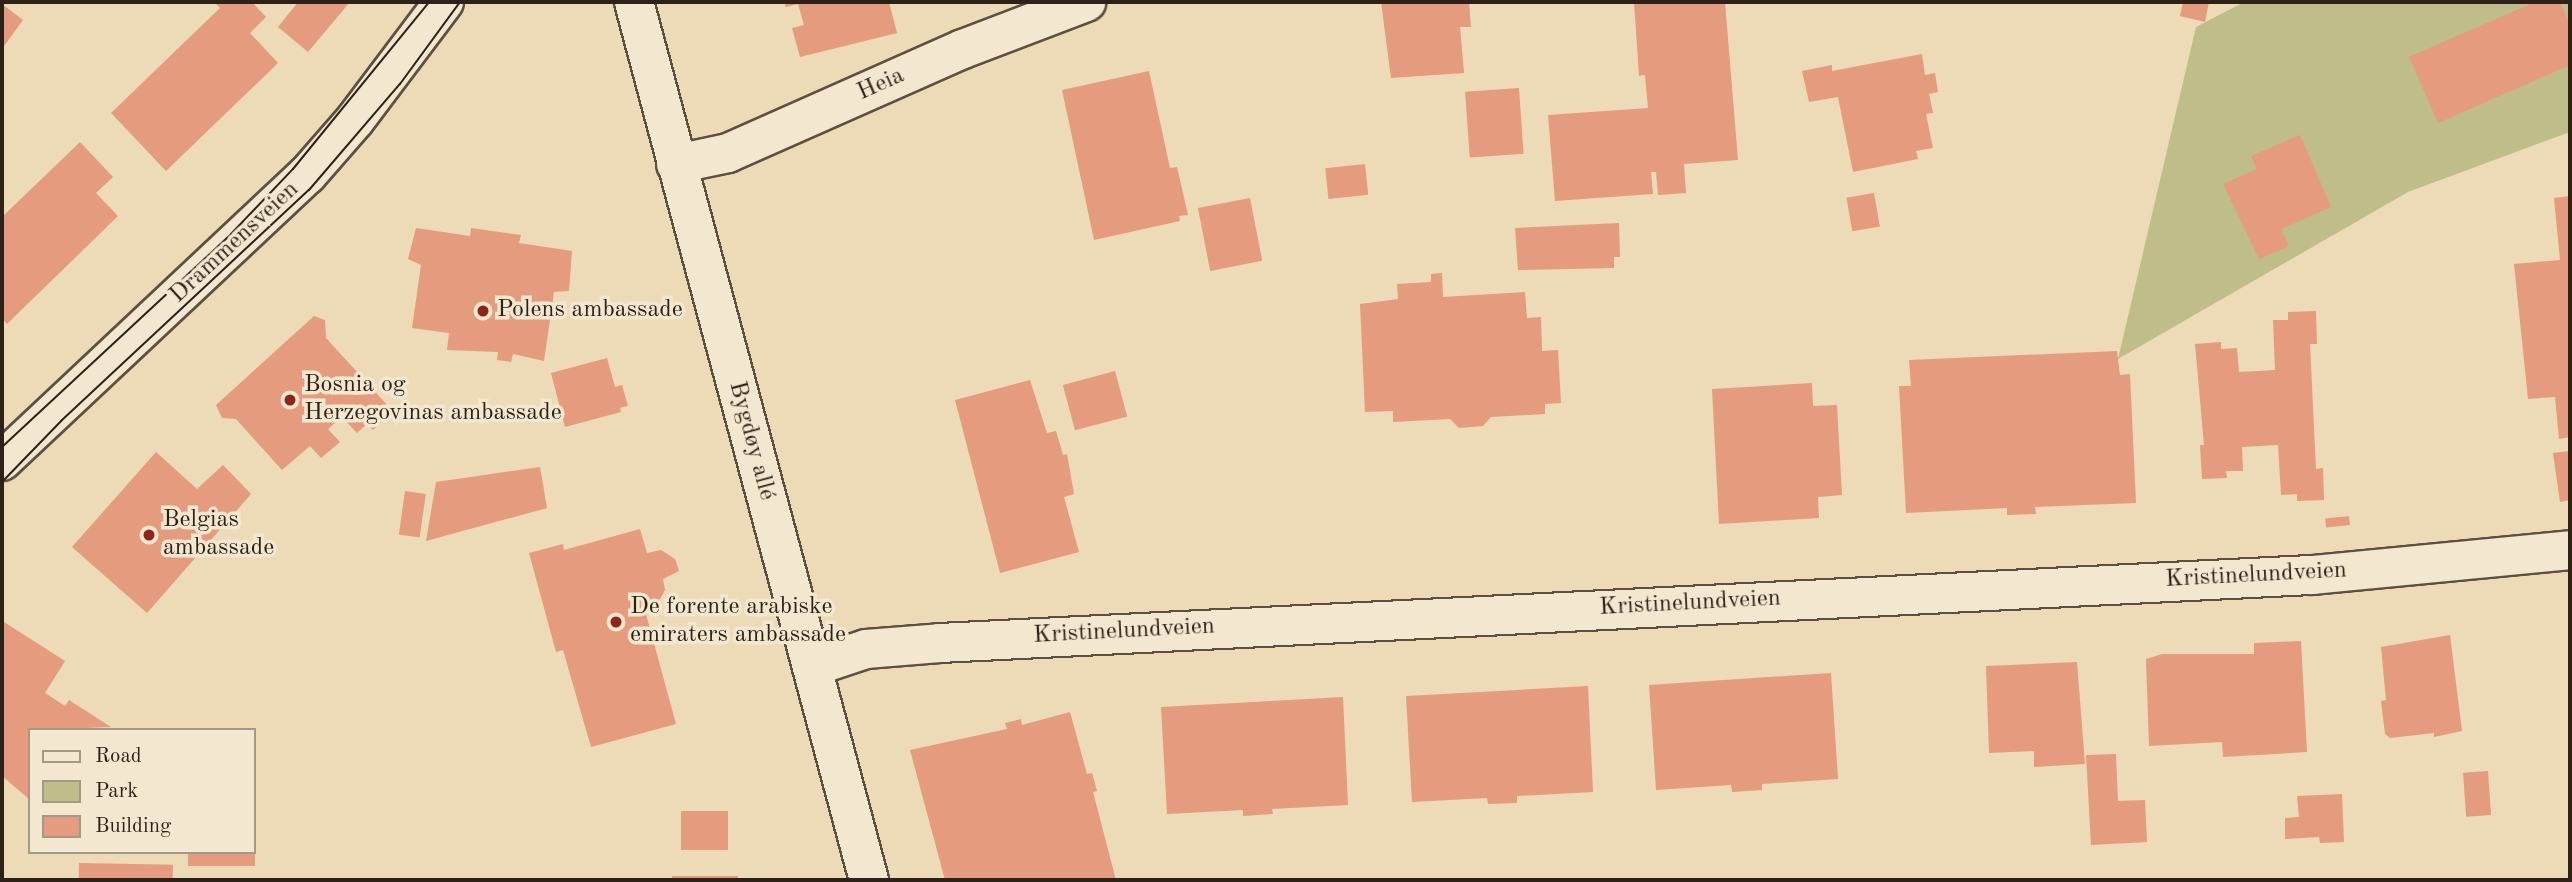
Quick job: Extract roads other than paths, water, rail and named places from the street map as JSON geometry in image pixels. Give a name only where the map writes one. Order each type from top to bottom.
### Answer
[{"type":"street","name":"Bygdøy allé","points":[[634,2],[869,880]]},
{"type":"street","name":"Heia","points":[[676,164],[728,153],[963,50],[1086,2]]},
{"type":"street","name":"Drammensveien","points":[[2,461],[307,175],[438,8]]},
{"type":"street","name":"Kristinelundveien","points":[[812,667],[866,649],[940,643],[2312,575],[2570,550]]},
{"type":"tram line","points":[[2,447],[231,234],[293,169],[429,2]]},
{"type":"tram line","points":[[2,482],[62,420],[309,190],[400,84],[460,2]]},
{"type":"place","name":"Polens ambassade","points":[[483,311]]},
{"type":"place","name":"Bosnia og Herzegovinas ambassade","points":[[290,400]]},
{"type":"place","name":"Belgias ambassade","points":[[149,535]]},
{"type":"place","name":"De forente arabiske emiraters ambassade","points":[[616,622]]}]
